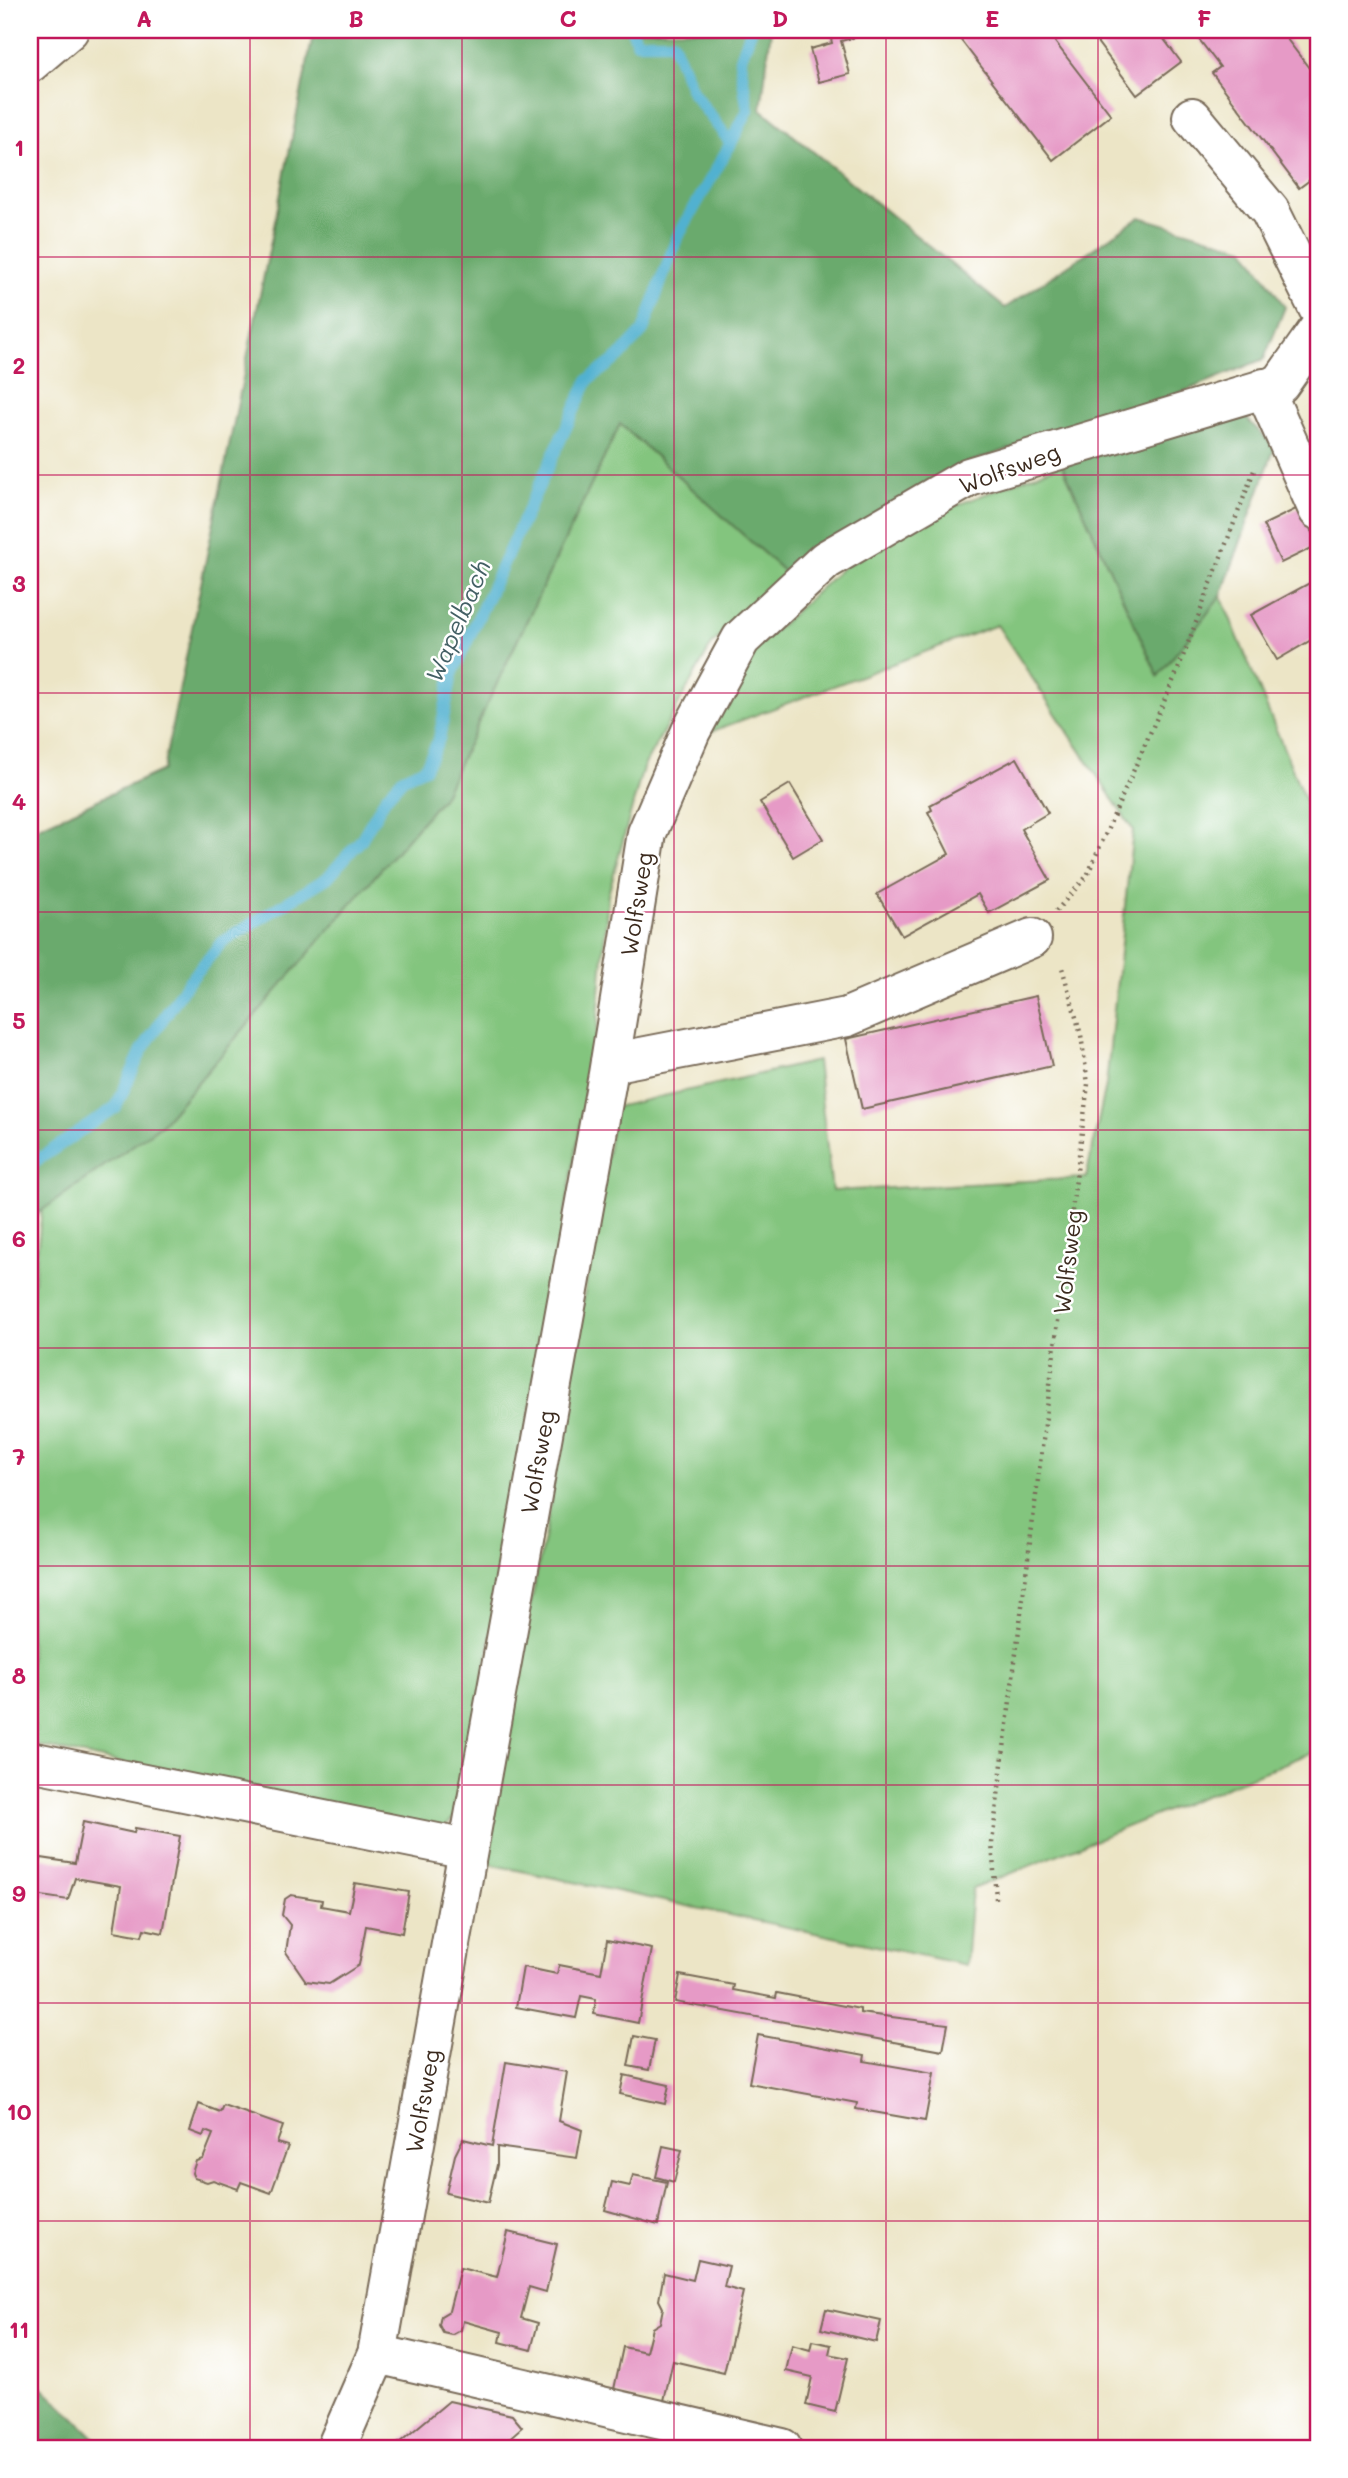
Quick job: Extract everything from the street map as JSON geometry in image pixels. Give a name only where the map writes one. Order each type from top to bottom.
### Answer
[{"type":"street","points":[[30,63],[69,30]]},
{"type":"street","points":[[1192,117],[1270,211],[1318,308]]},
{"type":"street","name":"Wolfsweg","points":[[336,2448],[377,2354],[610,1063],[648,833],[691,732],[741,639],[826,560],[968,477],[1270,401],[1318,330]]},
{"type":"street","points":[[1270,401],[1318,510]]},
{"type":"street","points":[[610,1063],[847,1017],[1045,948]]},
{"type":"street","points":[[30,1761],[467,1849]]},
{"type":"street","points":[[377,2354],[782,2448]]},
{"type":"path","points":[[1045,948],[1087,876],[1177,672],[1270,401]]},
{"type":"path","name":"Wolfsweg","points":[[996,1899],[992,1843],[1088,1084],[1082,1035],[1045,948]]},
{"type":"green space","points":[[314,30],[771,30],[761,109],[1005,308],[1140,217],[1245,248],[1285,307],[1264,359],[1185,391],[967,463],[788,575],[620,424],[443,797],[161,1125],[30,1219],[30,831],[163,770]]},
{"type":"green space","points":[[1240,412],[1275,447],[1221,596],[1158,676],[1062,464]]},
{"type":"green space","points":[[620,424],[788,575],[712,644],[643,768],[608,895],[597,1030],[460,1812],[442,1829],[30,1744],[30,1313],[42,1210],[161,1125],[443,797]]},
{"type":"green space","points":[[1062,464],[1158,676],[1221,596],[1307,805],[1318,803],[1318,1750],[972,1889],[966,1965],[479,1862],[547,1523],[615,1107],[817,1061],[832,1191],[1086,1178],[1106,1085],[1133,830],[997,625],[702,735],[756,648],[841,569],[924,518]]},
{"type":"green space","points":[[30,2375],[105,2448],[30,2448]]},
{"type":"building","points":[[829,30],[871,30],[872,33],[841,41],[850,74],[819,82],[810,49],[832,43]]},
{"type":"building","points":[[953,30],[1071,30],[1055,42],[1111,115],[1053,160]]},
{"type":"building","points":[[1088,30],[1157,30],[1181,62],[1137,95]]},
{"type":"building","points":[[1192,30],[1280,30],[1318,80],[1318,174],[1299,188],[1212,73],[1220,67]]},
{"type":"building","points":[[1300,507],[1318,545],[1281,563],[1263,525]]},
{"type":"building","points":[[1315,580],[1318,585],[1318,650],[1313,639],[1277,660],[1251,615]]},
{"type":"building","points":[[1017,758],[1048,813],[1021,829],[1050,880],[989,913],[978,894],[902,936],[877,894],[949,854],[928,812],[932,810],[930,805]]},
{"type":"building","points":[[790,784],[823,839],[793,857],[760,802]]},
{"type":"building","points":[[1036,996],[1052,1066],[862,1109],[846,1039]]},
{"type":"building","points":[[83,1822],[134,1833],[135,1828],[180,1836],[163,1933],[144,1929],[142,1936],[114,1931],[121,1886],[75,1878],[68,1900],[35,1895],[41,1858],[75,1863]]},
{"type":"building","points":[[355,1883],[409,1892],[402,1933],[366,1926],[359,1965],[329,1984],[306,1981],[286,1952],[290,1925],[282,1915],[285,1899],[291,1895],[322,1900],[321,1906],[349,1911]]},
{"type":"building","points":[[607,1940],[652,1949],[638,2023],[594,2014],[596,1999],[581,1996],[576,2018],[516,2007],[523,1967],[557,1974],[559,1965],[601,1973]]},
{"type":"building","points":[[680,1975],[734,1985],[733,1990],[776,1998],[777,1993],[860,2009],[860,2013],[948,2024],[943,2051],[675,2002]]},
{"type":"building","points":[[758,2035],[865,2055],[864,2061],[934,2073],[925,2121],[856,2109],[857,2103],[749,2083]]},
{"type":"building","points":[[634,2036],[655,2040],[649,2070],[628,2066]]},
{"type":"building","points":[[506,2062],[567,2072],[559,2121],[582,2130],[577,2158],[497,2147],[497,2165],[488,2203],[446,2193],[455,2155],[463,2139],[492,2146]]},
{"type":"building","points":[[624,2075],[669,2085],[665,2104],[620,2094]]},
{"type":"building","points":[[199,2104],[220,2112],[223,2105],[283,2126],[277,2143],[288,2146],[271,2193],[241,2182],[238,2189],[213,2180],[207,2182],[194,2178],[192,2173],[196,2161],[203,2159],[213,2134],[205,2131],[203,2136],[190,2131]]},
{"type":"building","points":[[663,2146],[682,2150],[674,2182],[656,2177]]},
{"type":"building","points":[[633,2175],[667,2182],[658,2225],[605,2210],[612,2182],[630,2186]]},
{"type":"building","points":[[508,2232],[557,2244],[546,2292],[529,2287],[521,2318],[538,2323],[531,2350],[500,2342],[502,2332],[463,2321],[461,2330],[452,2335],[443,2333],[439,2325],[441,2316],[449,2311],[460,2268],[497,2277]]},
{"type":"building","points":[[698,2259],[729,2266],[724,2287],[743,2292],[724,2373],[673,2361],[663,2405],[613,2394],[623,2347],[646,2352],[652,2328],[660,2323],[663,2308],[659,2300],[664,2273],[693,2280]]},
{"type":"building","points":[[826,2309],[881,2321],[876,2342],[821,2329]]},
{"type":"building","points":[[812,2341],[831,2345],[829,2354],[848,2358],[835,2412],[806,2405],[812,2377],[786,2371],[792,2345],[810,2350]]},
{"type":"building","points":[[449,2401],[512,2415],[522,2427],[498,2448],[393,2448]]},
{"type":"waterway","name":"Wapelbach","points":[[30,1165],[116,1107],[142,1050],[185,986],[222,942],[327,878],[361,840],[386,797],[403,778],[425,768],[439,739],[452,674],[588,380],[619,357],[643,331],[677,238],[731,143],[693,93],[672,42],[637,42],[632,30]]},
{"type":"waterway","name":"Wapelbach","points":[[731,143],[748,110],[740,61],[751,30]]}]
